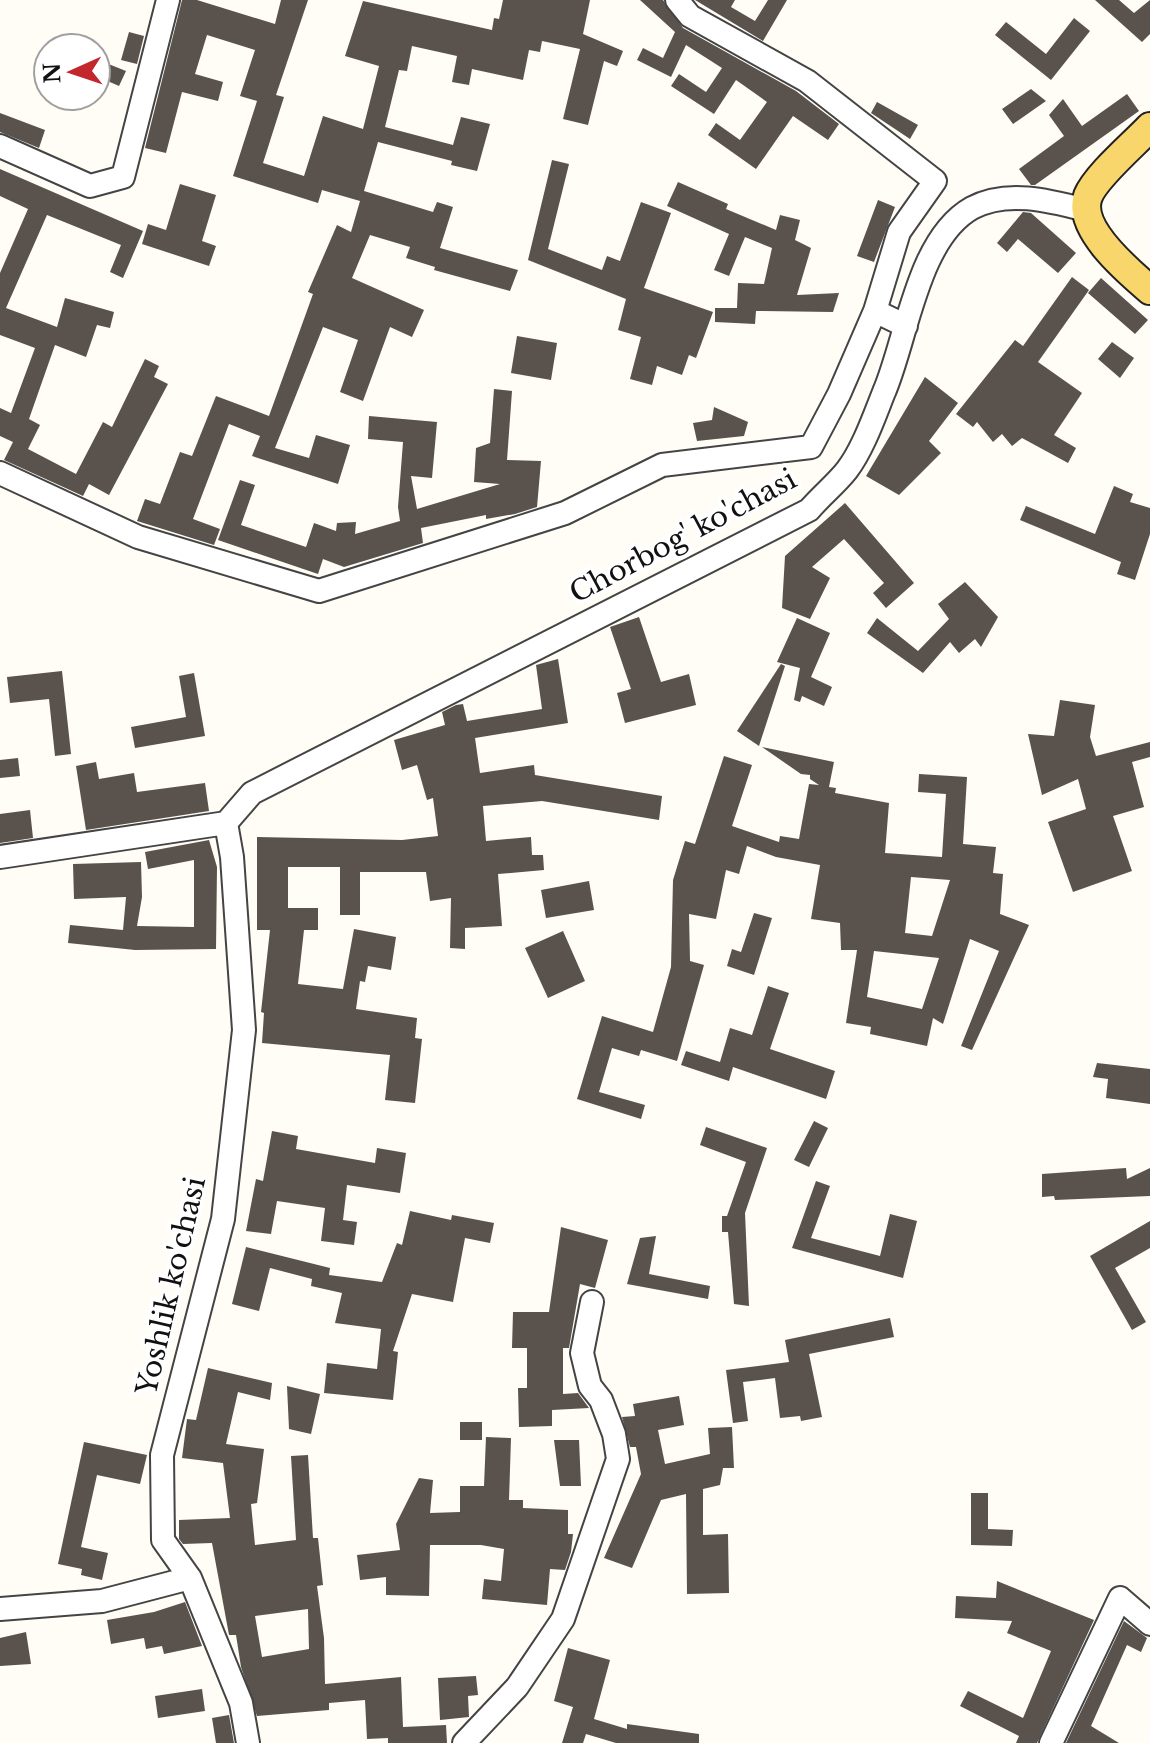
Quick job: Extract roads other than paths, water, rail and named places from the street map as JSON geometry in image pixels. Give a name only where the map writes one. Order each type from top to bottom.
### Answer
[{"type":"main road","points":[[1150,127],[1093,188],[1086,210],[1094,230],[1112,253],[1150,290]]},
{"type":"street","points":[[0,146],[90,186],[123,177],[168,0]]},
{"type":"street","points":[[0,473],[138,537],[319,591],[565,513],[662,465],[811,447],[839,394],[875,311],[899,232],[935,181],[807,81],[690,16],[677,0]]},
{"type":"street","name":"Chorbog' ko'chasi","points":[[226,823],[252,793],[809,510],[848,468],[885,390],[923,273],[948,229],[973,208],[1002,199],[1044,199],[1086,210]]},
{"type":"street","points":[[875,311],[906,326]]},
{"type":"street","points":[[0,857],[226,823]]},
{"type":"street","name":"Yoshlik ko'chasi","points":[[226,823],[232,857],[244,1030],[223,1219],[162,1455],[163,1540],[190,1578],[241,1703],[248,1743]]},
{"type":"street","points":[[464,1743],[517,1687],[563,1619],[618,1459],[614,1434],[601,1400],[590,1386],[582,1353],[592,1302]]},
{"type":"street","points":[[0,1609],[102,1601],[190,1578]]},
{"type":"street","points":[[1051,1743],[1120,1598],[1150,1624]]}]
